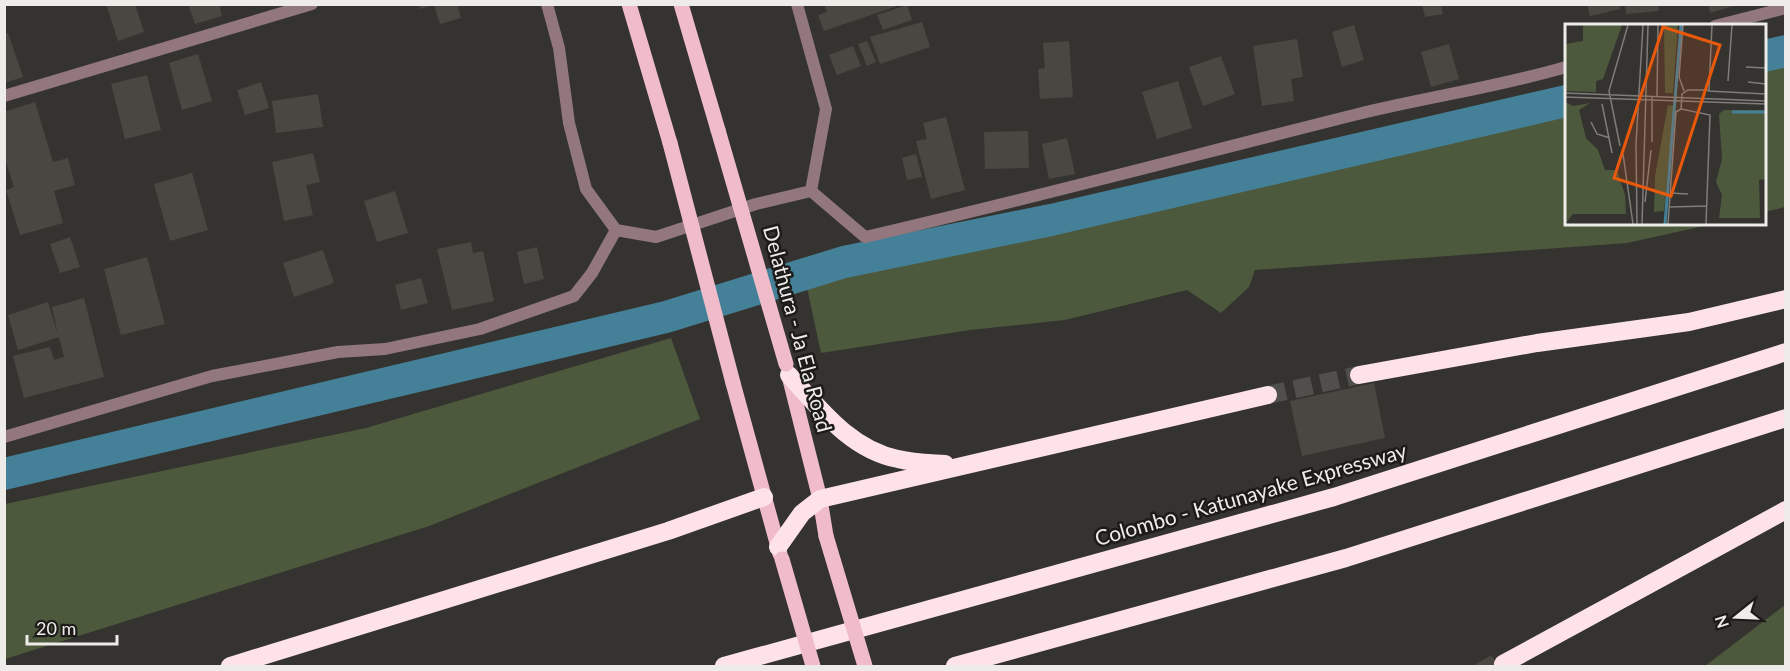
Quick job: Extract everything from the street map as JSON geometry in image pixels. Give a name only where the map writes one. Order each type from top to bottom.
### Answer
[{"type":"highway","points":[[1359,375],[1536,343],[1689,322],[1785,299]]},
{"type":"highway","name":"Colombo - Katunayake Expressway","points":[[724,666],[1334,497],[1785,352]]},
{"type":"highway","points":[[787,370],[835,424],[855,441],[876,453],[898,459],[960,466]]},
{"type":"highway","points":[[780,553],[802,513],[820,499],[1268,395]]},
{"type":"highway","points":[[955,666],[1346,558],[1785,418]]},
{"type":"highway","points":[[230,666],[668,531],[764,497]]},
{"type":"highway","points":[[1503,664],[1785,510]]},
{"type":"main road","points":[[629,4],[670,143],[764,497],[813,666]]},
{"type":"main road","name":"Delathura - Ja Ela Road","points":[[681,4],[787,370],[820,499],[826,536],[865,666]]},
{"type":"street","points":[[4,96],[312,4]]},
{"type":"street","points":[[547,4],[559,48],[569,123],[586,189],[616,230],[656,237],[756,204],[811,191]]},
{"type":"street","points":[[797,4],[826,108],[811,191]]},
{"type":"street","points":[[1720,24],[1756,10],[1785,8]]},
{"type":"street","points":[[811,191],[865,237],[999,206],[1369,111],[1529,78],[1565,67]]},
{"type":"street","points":[[4,437],[212,376],[338,352],[385,349],[480,329],[574,296],[592,273],[616,230]]},
{"type":"green space","points":[[1785,66],[1785,207],[1766,212],[1766,70]]},
{"type":"green space","points":[[1565,115],[1565,225],[1708,225],[1627,243],[1255,270],[1249,287],[1221,313],[1187,290],[1065,320],[970,330],[821,353],[806,283],[1109,221]]},
{"type":"green space","points":[[671,338],[700,419],[429,526],[5,659],[5,504],[366,428]]},
{"type":"green space","points":[[1785,605],[1785,666],[1705,666]]},
{"type":"building","points":[[106,4],[135,4],[144,32],[118,41]]},
{"type":"building","points":[[188,4],[219,4],[222,16],[195,24]]},
{"type":"building","points":[[419,4],[433,4],[434,5],[420,9]]},
{"type":"building","points":[[434,4],[457,4],[461,18],[440,24]]},
{"type":"building","points":[[824,4],[900,5],[824,31],[818,15],[827,12]]},
{"type":"building","points":[[1422,4],[1441,4],[1443,14],[1425,17]]},
{"type":"building","points":[[1587,4],[1619,4],[1620,9],[1590,16]]},
{"type":"building","points":[[1625,4],[1658,4],[1659,11],[1626,14]]},
{"type":"building","points":[[1708,4],[1737,4],[1737,5],[1710,13]]},
{"type":"building","points":[[907,5],[912,20],[883,30],[877,15]]},
{"type":"building","points":[[922,22],[930,47],[880,64],[870,37]]},
{"type":"building","points":[[1354,25],[1364,60],[1342,67],[1332,32]]},
{"type":"building","points":[[8,33],[23,77],[4,83],[4,34]]},
{"type":"building","points":[[1297,39],[1303,77],[1291,79],[1294,101],[1262,106],[1253,46]]},
{"type":"building","points":[[867,41],[876,62],[867,66],[858,44]]},
{"type":"building","points":[[1069,41],[1073,97],[1040,99],[1038,69],[1045,68],[1043,43]]},
{"type":"building","points":[[1449,44],[1459,79],[1431,87],[1421,52]]},
{"type":"building","points":[[853,46],[861,66],[837,75],[829,55]]},
{"type":"building","points":[[198,54],[212,101],[182,110],[169,63]]},
{"type":"building","points":[[1221,56],[1235,94],[1203,106],[1189,67]]},
{"type":"building","points":[[147,75],[161,130],[125,139],[111,84]]},
{"type":"building","points":[[1178,81],[1192,128],[1157,139],[1142,92]]},
{"type":"building","points":[[261,82],[269,108],[245,115],[237,90]]},
{"type":"building","points":[[318,94],[323,127],[276,133],[272,101]]},
{"type":"building","points":[[35,102],[53,162],[68,158],[75,185],[54,191],[63,223],[20,235],[6,190],[14,187],[4,156],[4,112]]},
{"type":"building","points":[[946,117],[965,190],[931,199],[916,141],[927,139],[923,123]]},
{"type":"building","points":[[1028,131],[1029,168],[985,169],[984,132]]},
{"type":"building","points":[[1067,138],[1075,174],[1049,179],[1042,144]]},
{"type":"building","points":[[313,153],[320,182],[306,185],[313,215],[284,221],[272,162]]},
{"type":"building","points":[[916,154],[922,177],[907,180],[902,158]]},
{"type":"building","points":[[192,173],[208,230],[170,241],[154,184]]},
{"type":"building","points":[[395,191],[408,233],[377,242],[364,201]]},
{"type":"building","points":[[70,237],[80,267],[60,273],[50,244]]},
{"type":"building","points":[[471,242],[473,253],[483,251],[494,301],[452,310],[437,249]]},
{"type":"building","points":[[537,247],[544,279],[524,284],[517,252]]},
{"type":"building","points":[[323,250],[334,283],[294,297],[283,263]]},
{"type":"building","points":[[147,257],[165,324],[121,335],[104,269]]},
{"type":"building","points":[[421,278],[428,303],[401,310],[395,285]]},
{"type":"building","points":[[84,298],[104,377],[24,398],[13,356],[50,347],[54,360],[64,357],[59,337],[18,350],[8,315],[48,302],[58,335],[52,307]]},
{"type":"building","points":[[1374,383],[1385,438],[1302,456],[1290,401]]},
{"type":"building","points":[[1491,655],[1499,666],[1473,666]]},
{"type":"waterway","points":[[1766,56],[1786,51]]},
{"type":"waterway","points":[[4,474],[666,317],[844,262],[1051,220],[1565,101]]},
{"type":"tunnel","points":[[1268,395],[1359,375]]}]
